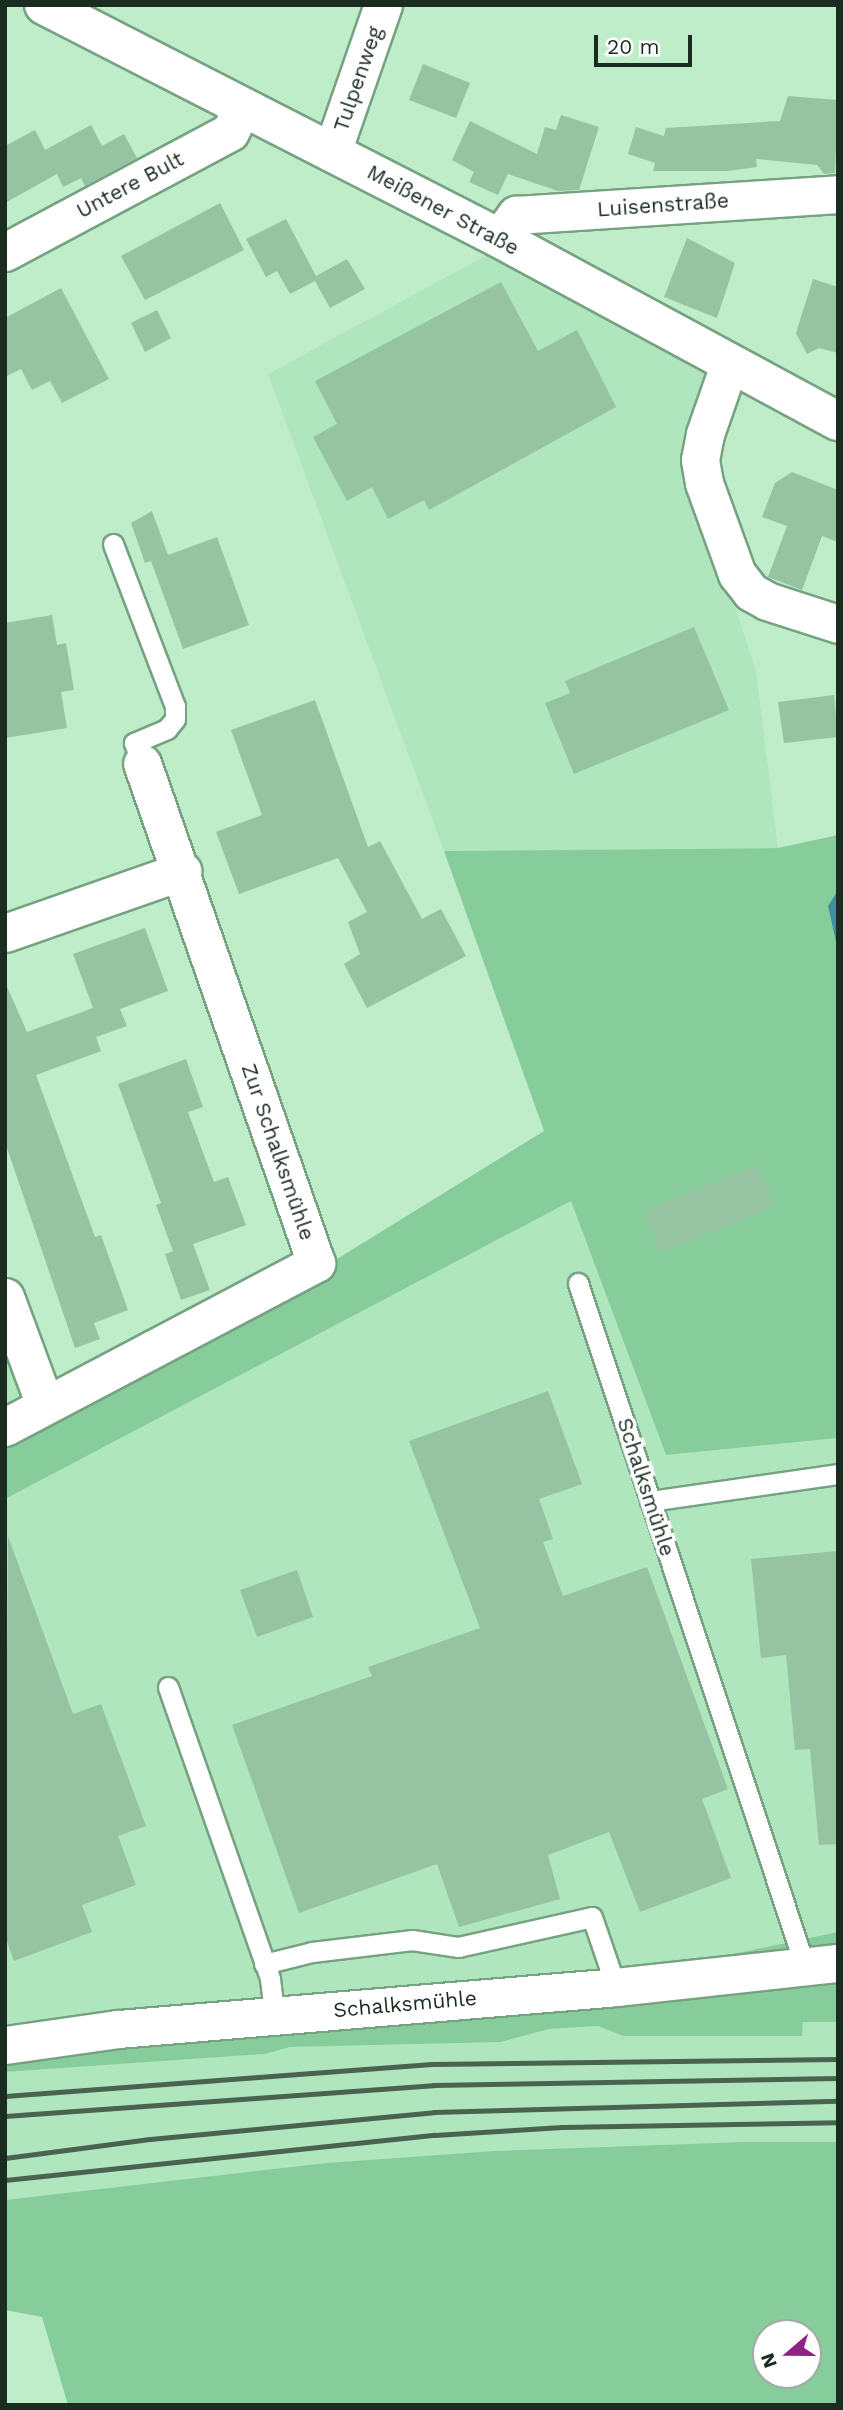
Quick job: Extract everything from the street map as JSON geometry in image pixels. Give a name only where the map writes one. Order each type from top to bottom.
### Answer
[{"type":"street","name":"Meißener Straße","points":[[44,5],[499,238],[729,365],[838,421]]},
{"type":"street","name":"Tulpenweg","points":[[332,152],[383,5]]},
{"type":"street","name":"Untere Bult","points":[[5,252],[230,132],[242,107]]},
{"type":"street","name":"Luisenstraße","points":[[499,238],[516,215],[838,194]]},
{"type":"street","points":[[729,365],[700,460],[704,483],[737,574],[751,592],[767,601],[838,624]]},
{"type":"street","name":"Zur Schalksmühle","points":[[5,1427],[316,1263],[183,871],[142,763]]},
{"type":"street","points":[[5,933],[183,871]]},
{"type":"street","points":[[5,1297],[45,1405]]},
{"type":"street","name":"Schalksmühle","points":[[5,2045],[274,2014],[617,1987],[822,1966]]},
{"type":"lane","points":[[113,544],[175,706],[175,719],[167,729],[134,743],[142,763]]},
{"type":"lane","name":"Schalksmühle","points":[[578,1283],[650,1500],[822,1966]]},
{"type":"lane","points":[[650,1500],[838,1474]]},
{"type":"lane","points":[[168,1687],[264,1964],[274,2014]]},
{"type":"lane","points":[[264,1964],[312,1952],[412,1940],[458,1947],[592,1917],[617,1987]]},
{"type":"shaded area","points":[[507,244],[723,357],[691,472],[756,671],[778,848],[444,851],[268,374]]},
{"type":"shaded area","points":[[838,835],[838,890],[828,906],[838,953],[838,1438],[666,1455],[571,1201],[5,1499],[5,1431],[329,1264],[544,1131],[444,851],[778,848]]},
{"type":"shaded area","points":[[571,1201],[666,1455],[838,1438],[838,1932],[695,1962],[5,2029],[5,1498]]},
{"type":"shaded area","points":[[5,1317],[40,1413],[5,1431]]},
{"type":"shaded area","points":[[838,1932],[838,2022],[803,2022],[802,2036],[623,2036],[598,2026],[549,2029],[501,2042],[290,2047],[265,2054],[5,2072],[5,2029],[126,2008],[695,1962]]},
{"type":"shaded area","points":[[803,2022],[838,2022],[838,2142],[494,2151],[326,2163],[5,2200],[5,2072],[265,2054],[290,2047],[501,2042],[549,2029],[598,2026],[623,2036],[802,2036]]},
{"type":"shaded area","points":[[744,2142],[838,2142],[838,2405],[68,2405],[42,2317],[5,2310],[5,2200],[326,2163],[494,2151]]},
{"type":"water","points":[[838,890],[838,952],[828,906]]},
{"type":"building","points":[[423,64],[470,83],[456,118],[409,100]]},
{"type":"building","points":[[788,96],[838,100],[835,173],[824,174],[817,165],[756,159],[757,167],[728,171],[653,171],[655,163],[628,154],[636,127],[664,136],[666,128],[780,121]]},
{"type":"building","points":[[561,115],[599,127],[579,190],[558,191],[508,174],[498,195],[469,182],[474,172],[452,160],[470,121],[537,154],[545,127],[556,130]]},
{"type":"building","points":[[91,125],[102,146],[124,134],[137,158],[85,186],[81,178],[63,187],[57,174],[5,203],[5,146],[35,130],[45,150]]},
{"type":"building","points":[[220,203],[244,250],[145,300],[121,256]]},
{"type":"building","points":[[286,219],[316,276],[347,259],[365,289],[330,308],[315,281],[290,294],[277,271],[266,277],[246,239]]},
{"type":"building","points":[[687,238],[735,263],[717,318],[664,297]]},
{"type":"building","points":[[813,279],[838,287],[838,353],[819,348],[807,354],[796,333]]},
{"type":"building","points":[[501,282],[538,351],[577,330],[616,407],[429,510],[424,500],[388,519],[372,487],[347,501],[313,437],[337,424],[315,381]]},
{"type":"building","points":[[61,288],[109,379],[62,403],[50,381],[32,390],[21,369],[5,377],[5,318]]},
{"type":"building","points":[[157,310],[171,338],[145,352],[131,323]]},
{"type":"building","points":[[792,472],[838,490],[838,542],[822,536],[802,590],[768,577],[787,526],[762,517],[775,483]]},
{"type":"building","points":[[152,511],[168,555],[217,537],[249,625],[183,649],[151,561],[145,563],[131,523]]},
{"type":"building","points":[[52,615],[57,645],[66,643],[74,690],[61,692],[67,728],[5,738],[5,623]]},
{"type":"building","points":[[694,627],[729,710],[574,774],[545,703],[570,693],[565,681]]},
{"type":"building","points":[[834,695],[838,737],[784,743],[778,702]]},
{"type":"building","points":[[315,700],[368,847],[380,841],[422,919],[441,909],[466,956],[367,1008],[344,964],[360,954],[348,922],[367,912],[338,858],[239,894],[216,832],[262,815],[231,730]]},
{"type":"building","points":[[145,928],[168,991],[120,1009],[127,1026],[96,1037],[101,1051],[36,1075],[95,1237],[101,1235],[128,1310],[94,1323],[100,1339],[75,1348],[5,1142],[5,982],[27,1032],[93,1008],[73,954]]},
{"type":"building","points":[[186,1059],[203,1107],[188,1112],[214,1182],[228,1177],[246,1225],[193,1244],[210,1290],[181,1300],[165,1254],[173,1251],[156,1205],[161,1203],[118,1084]]},
{"type":"building","points":[[756,1166],[775,1206],[661,1253],[644,1211]]},
{"type":"building","points":[[548,1391],[582,1484],[539,1499],[553,1539],[543,1542],[563,1596],[647,1567],[728,1789],[702,1799],[731,1878],[640,1912],[609,1832],[548,1855],[560,1899],[459,1927],[437,1864],[299,1913],[232,1725],[372,1676],[368,1667],[480,1628],[409,1441]]},
{"type":"building","points":[[8,1536],[73,1714],[101,1704],[146,1826],[118,1836],[136,1885],[82,1905],[92,1932],[14,1961],[5,1936]]},
{"type":"building","points":[[838,1551],[838,1844],[819,1845],[810,1749],[795,1750],[786,1655],[761,1658],[751,1559]]},
{"type":"building","points":[[297,1570],[313,1617],[257,1637],[240,1590]]},
{"type":"railway","points":[[5,2096],[432,2064],[838,2059]]},
{"type":"railway","points":[[5,2116],[433,2085],[838,2078]]},
{"type":"railway","points":[[5,2158],[150,2139],[434,2112],[838,2101]]},
{"type":"railway","points":[[5,2180],[435,2135],[562,2127],[838,2122]]}]
